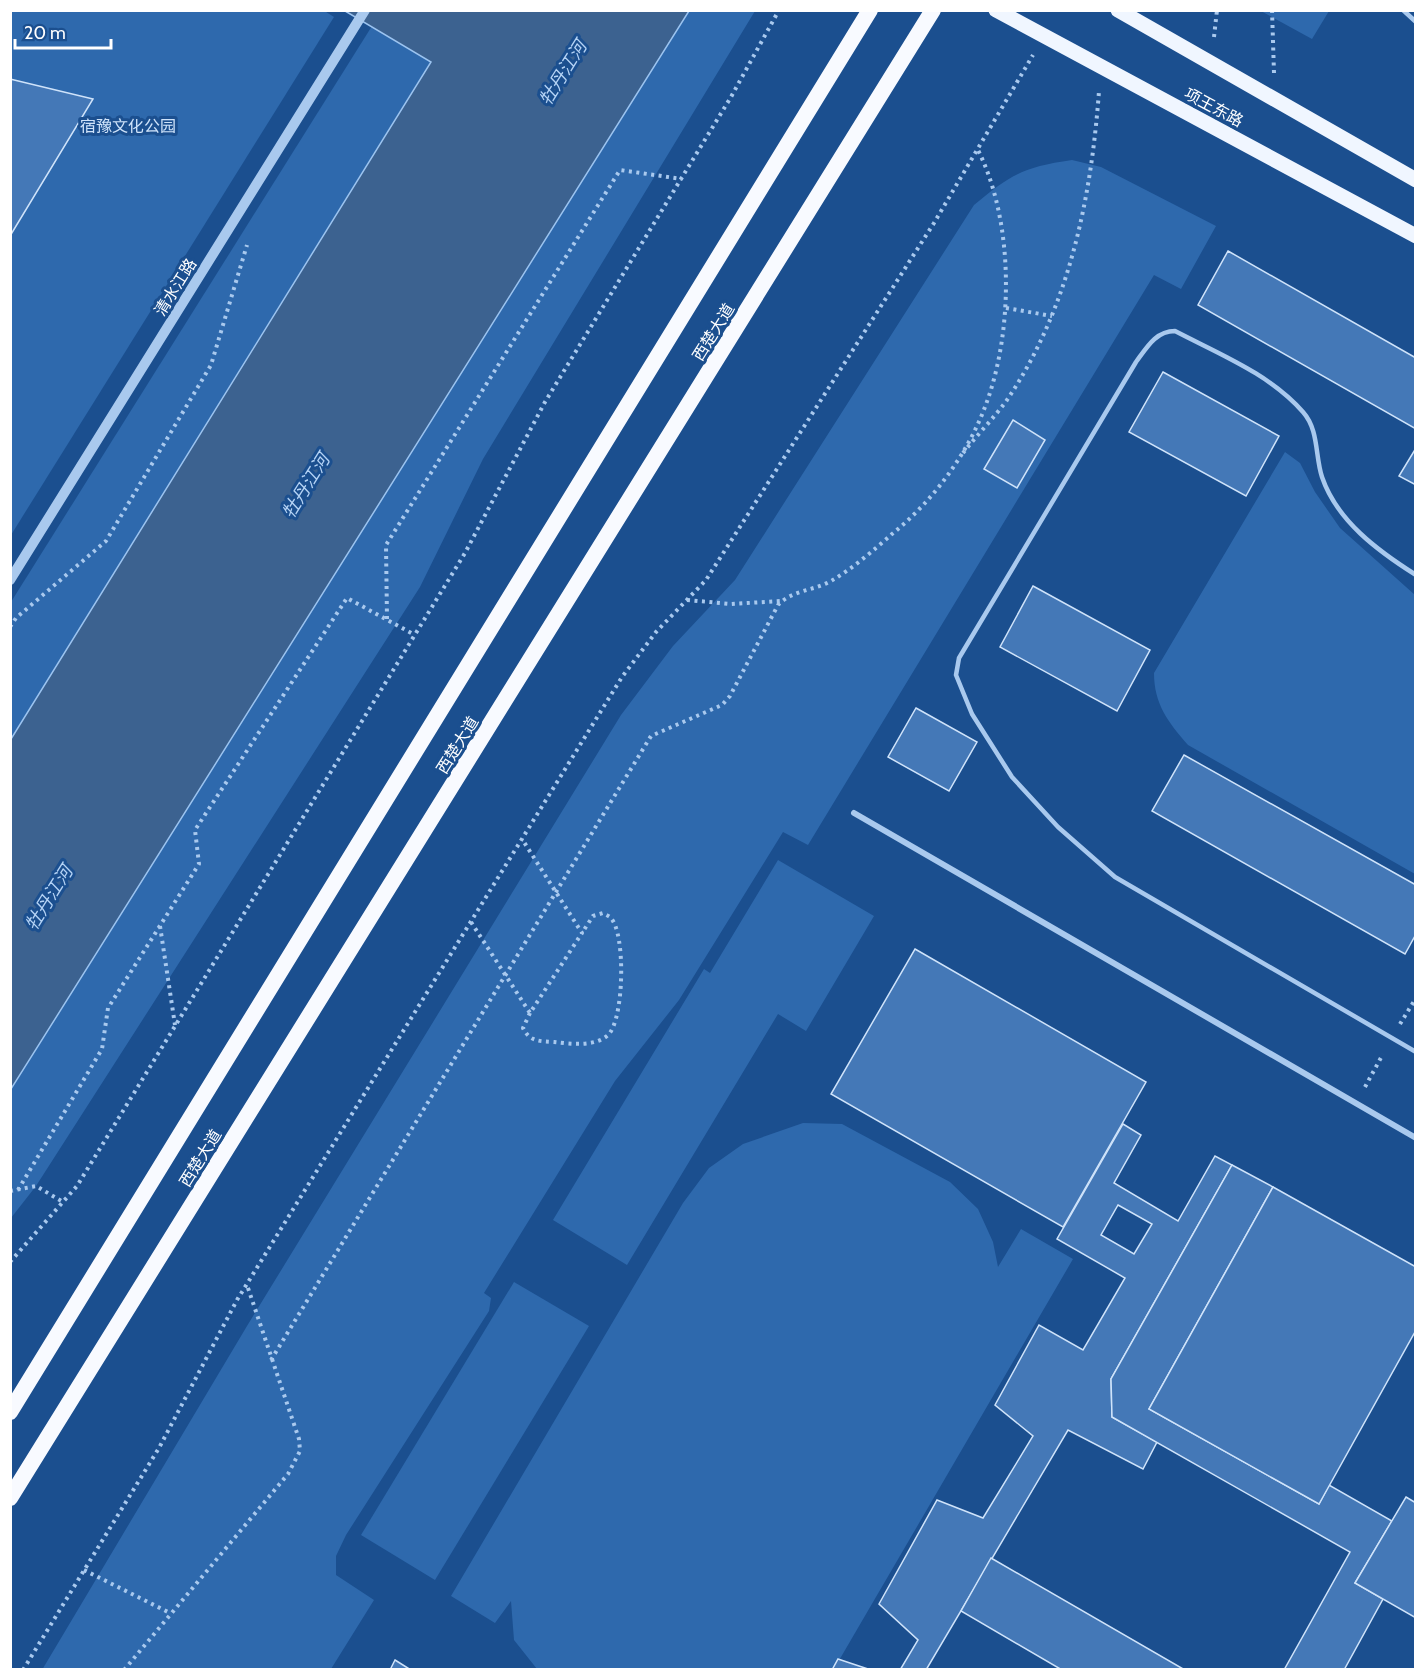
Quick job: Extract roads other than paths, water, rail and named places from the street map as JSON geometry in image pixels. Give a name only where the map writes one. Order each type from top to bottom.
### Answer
[{"type":"highway","name":"西楚大道","points":[[10,1412],[870,10]]},
{"type":"highway","name":"西楚大道","points":[[10,1498],[933,10]]},
{"type":"main road","name":"项王东路","points":[[996,10],[1416,236]]},
{"type":"main road","points":[[1118,10],[1416,180]]},
{"type":"street","name":"清水江路","points":[[10,580],[365,10]]},
{"type":"street","points":[[854,813],[1416,1137]]},
{"type":"lane","points":[[1403,10],[1416,22]]},
{"type":"lane","points":[[1416,575],[1397,564],[1341,516],[1322,477],[1315,435],[1305,413],[1275,385],[1176,331],[1164,331],[1149,344],[1136,362],[959,658],[956,675],[972,714],[1012,777],[1058,827],[1115,877],[1416,1052]]},
{"type":"water","name":"牡丹江河","points":[[345,11],[689,11],[11,1089],[11,739],[431,62]]},
{"type":"park label","name":"宿豫文化公园","points":[[128,126]]}]
